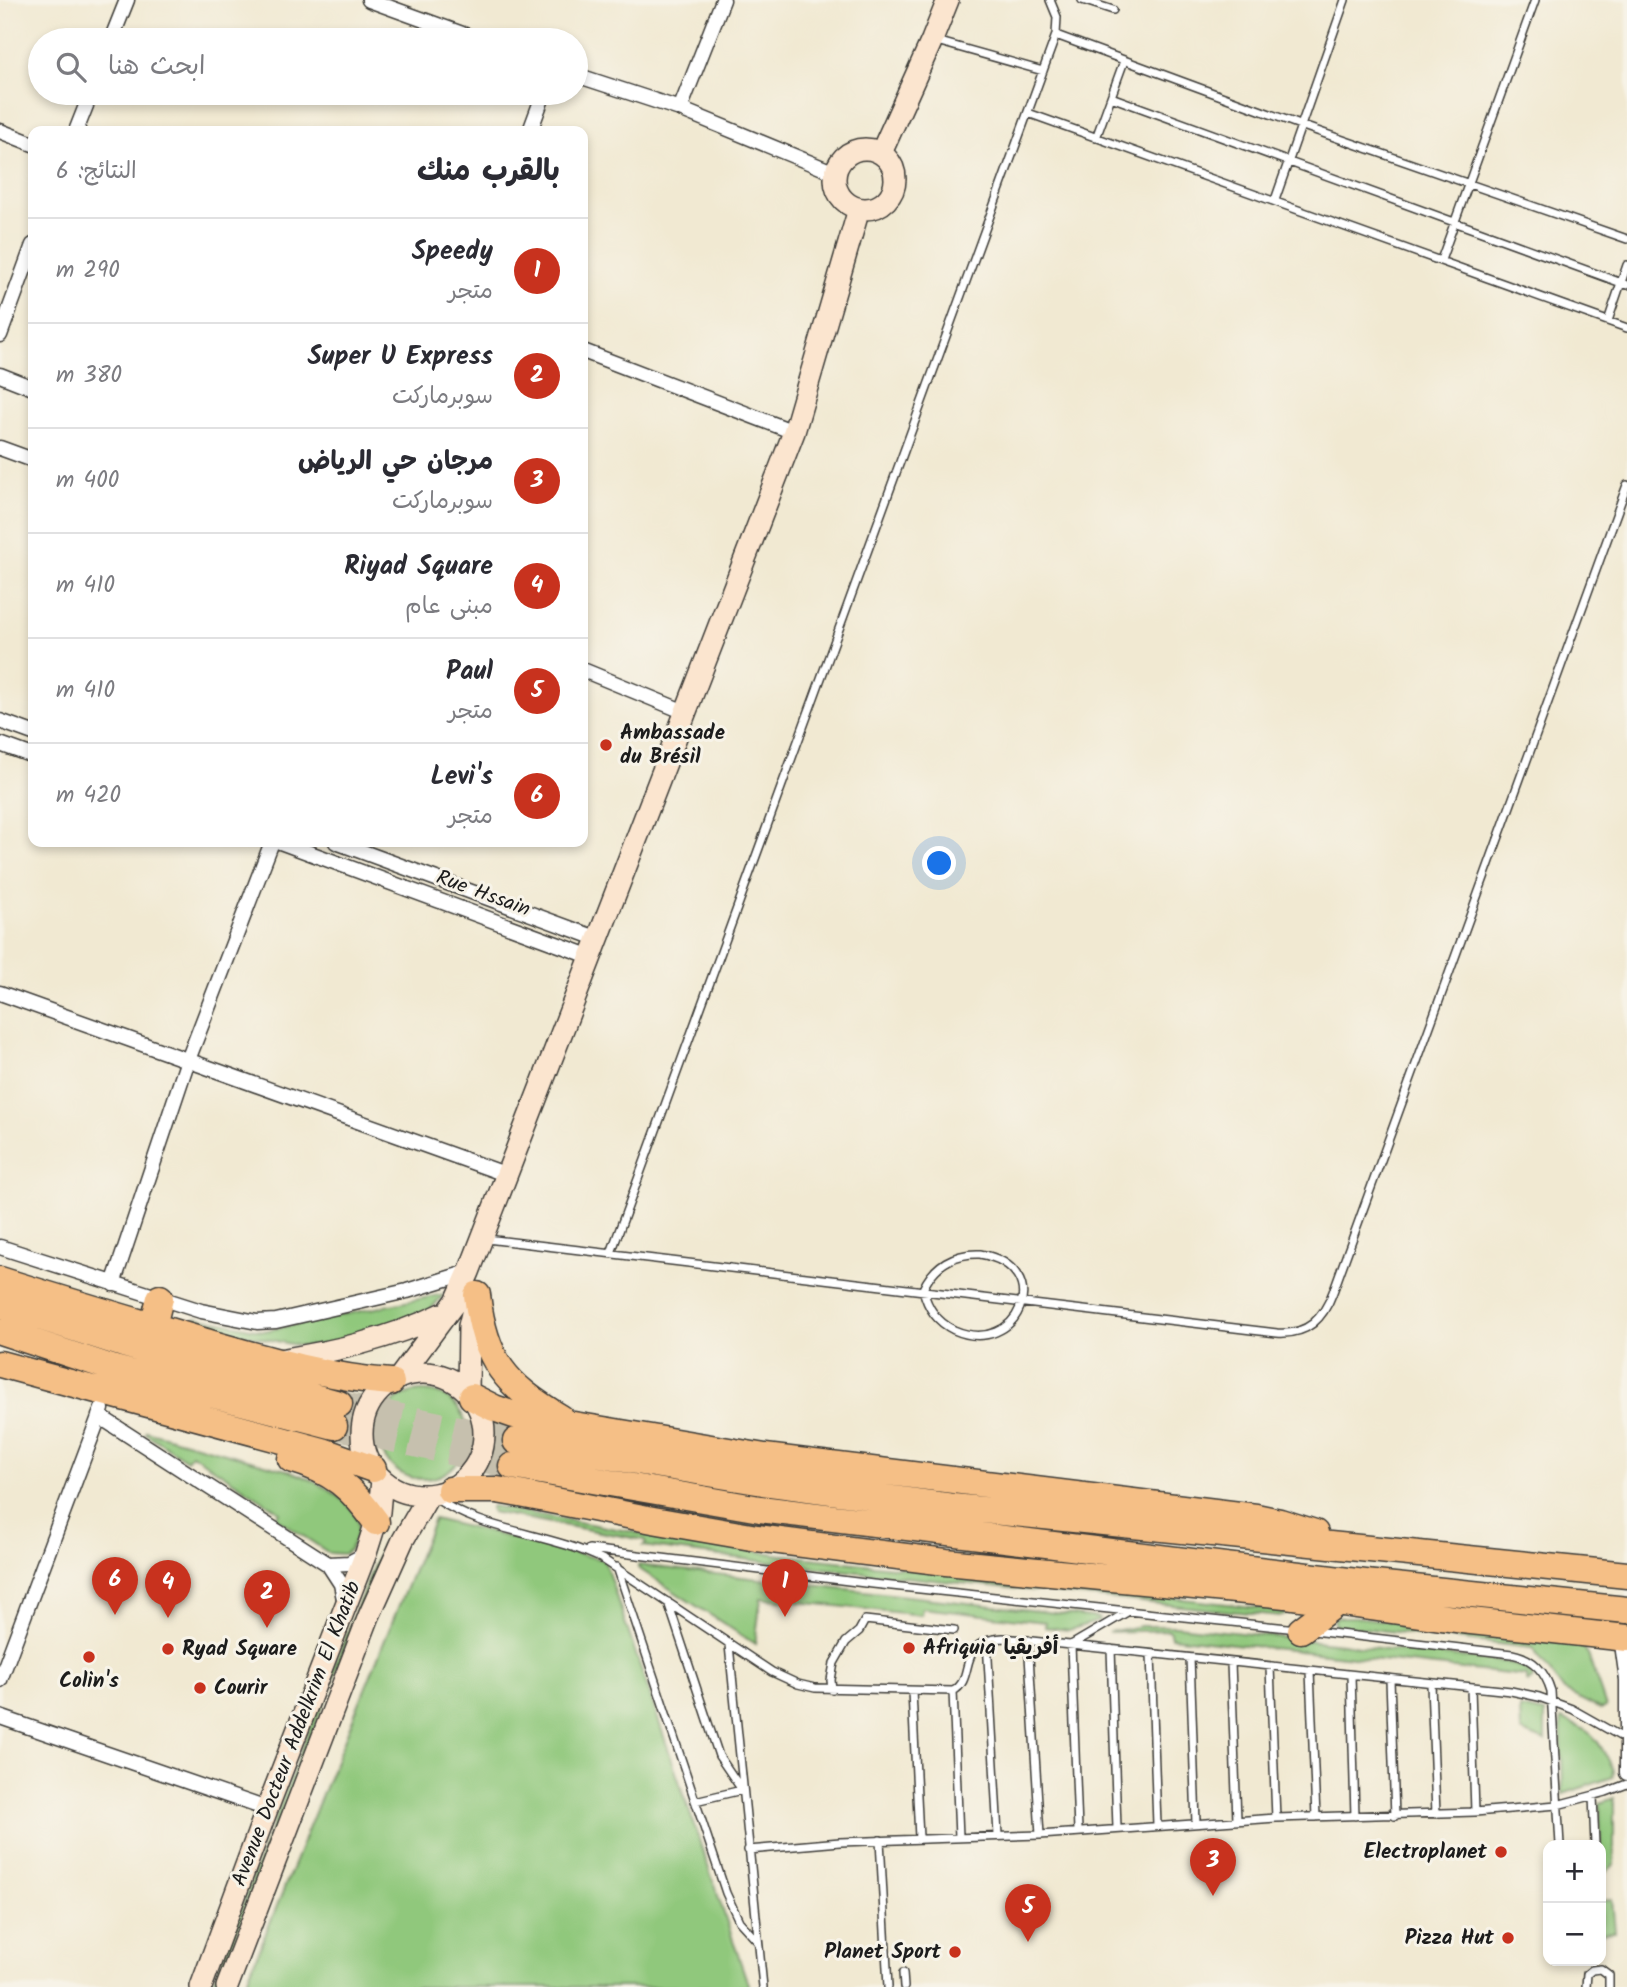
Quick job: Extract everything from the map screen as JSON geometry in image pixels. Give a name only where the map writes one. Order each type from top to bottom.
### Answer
[{"type":"highway","points":[[0,1280],[272,1361],[357,1380],[395,1380]]},
{"type":"highway","points":[[473,1283],[480,1321],[499,1369],[522,1393],[575,1426]]},
{"type":"highway","points":[[153,1326],[160,1298]]},
{"type":"highway","points":[[0,1304],[337,1415],[115,1369],[0,1331]]},
{"type":"highway","points":[[0,1364],[103,1405],[222,1424],[323,1451],[378,1474]]},
{"type":"highway","points":[[470,1394],[494,1408],[514,1415],[765,1457],[1256,1517],[1304,1529],[1349,1548]]},
{"type":"highway","points":[[222,1424],[232,1434],[255,1448],[309,1464],[336,1478],[359,1498],[376,1522]]},
{"type":"highway","points":[[1627,1575],[953,1507],[514,1454],[760,1509],[1364,1583],[1627,1610]]},
{"type":"highway","points":[[437,1493],[497,1490],[744,1535],[946,1562],[1285,1595],[1474,1621],[1624,1637]]},
{"type":"highway","points":[[1301,1630],[1364,1583]]},
{"type":"street","points":[[116,28],[127,0]]},
{"type":"street","points":[[369,0],[407,6],[454,28]]},
{"type":"street","points":[[680,109],[723,0]]},
{"type":"street","points":[[881,153],[948,0]]},
{"type":"street","points":[[588,79],[680,109],[835,173]]},
{"type":"street","points":[[78,126],[86,105]]},
{"type":"street","points":[[532,126],[540,105]]},
{"type":"street","points":[[0,131],[28,142]]},
{"type":"street","points":[[862,149],[881,153],[888,159],[895,176],[892,194],[878,206],[859,209],[842,200],[837,191],[835,173],[838,163],[853,151],[862,149]]},
{"type":"street","points":[[470,1394],[473,1283],[482,1238],[794,432],[859,209]]},
{"type":"street","points":[[0,335],[28,259]]},
{"type":"street","points":[[588,353],[794,432]]},
{"type":"street","points":[[0,375],[28,385]]},
{"type":"street","points":[[0,448],[28,458]]},
{"type":"street","points":[[588,672],[685,712]]},
{"type":"street","points":[[0,721],[28,731]]},
{"type":"street","points":[[0,744],[28,754]]},
{"type":"street","points":[[113,1284],[188,1060],[270,847]]},
{"type":"street","name":"Rue Hssain","points":[[295,847],[596,948]]},
{"type":"street","name":"Rue Hssain","points":[[348,847],[596,948]]},
{"type":"street","points":[[0,993],[505,1174]]},
{"type":"street","points":[[0,1247],[160,1298],[257,1322],[276,1321],[407,1291],[473,1283]]},
{"type":"street","points":[[395,1380],[413,1374],[428,1373],[457,1383],[470,1394],[480,1410],[484,1441],[474,1470],[463,1481],[437,1493],[404,1492],[378,1474],[366,1454],[362,1438],[363,1422],[378,1393],[395,1380],[444,1314],[473,1283]]},
{"type":"street","points":[[272,1361],[367,1343],[444,1314]]},
{"type":"street","points":[[0,1680],[103,1405],[328,1564],[341,1584],[346,1606]]},
{"type":"street","name":"Avenue Docteur Addelkrim El Khatib","points":[[201,1987],[366,1553],[376,1522],[378,1474]]},
{"type":"street","points":[[227,1987],[369,1616],[403,1540],[437,1493]]},
{"type":"street","points":[[328,1564],[349,1563],[366,1553]]},
{"type":"street","points":[[1624,1637],[1627,1773]]},
{"type":"street","points":[[0,1717],[267,1809]]},
{"type":"lane","points":[[611,1253],[1056,35],[1057,17],[1050,0]]},
{"type":"lane","points":[[1082,0],[1113,10]]},
{"type":"lane","points":[[1275,200],[1345,0]]},
{"type":"lane","points":[[1441,261],[1535,0]]},
{"type":"lane","points":[[1056,35],[1300,125],[1627,239]]},
{"type":"lane","points":[[932,40],[1043,71]]},
{"type":"lane","points":[[1096,138],[1124,61]]},
{"type":"lane","points":[[1111,97],[1624,284]]},
{"type":"lane","points":[[1028,114],[1275,200],[1627,328]]},
{"type":"lane","points":[[1608,321],[1624,284],[1627,265]]},
{"type":"lane","points":[[482,1238],[1284,1333],[1303,1330],[1320,1319],[1333,1292],[1627,485]]},
{"type":"lane","points":[[980,1254],[995,1258],[1012,1269],[1021,1284],[1023,1301],[1014,1318],[1005,1327],[993,1333],[974,1335],[955,1330],[938,1319],[929,1308],[923,1289],[931,1275],[942,1264],[964,1255],[980,1254]]},
{"type":"lane","points":[[437,1493],[471,1518],[578,1548],[873,1584],[1520,1655],[1534,1663],[1545,1675],[1553,1702],[1560,1840]]},
{"type":"lane","points":[[578,1548],[617,1567],[729,1645],[782,1677],[815,1688],[953,1691],[962,1684],[972,1652],[987,1641],[1003,1638],[1511,1691],[1553,1702],[1590,1717],[1626,1740]]},
{"type":"lane","points":[[617,1567],[732,1908],[758,1942]]},
{"type":"lane","points":[[668,1601],[719,1756],[743,1790]]},
{"type":"lane","points":[[1071,1645],[1129,1611]]},
{"type":"lane","points":[[832,1690],[834,1663],[846,1642],[859,1631],[865,1620],[954,1630]]},
{"type":"lane","points":[[1028,1640],[1040,1835]]},
{"type":"lane","points":[[987,1641],[998,1835]]},
{"type":"lane","points":[[729,1645],[763,1987]]},
{"type":"lane","points":[[1071,1645],[1078,1830]]},
{"type":"lane","points":[[1111,1649],[1117,1828]]},
{"type":"lane","points":[[1151,1654],[1157,1825]]},
{"type":"lane","points":[[1190,1658],[1196,1823]]},
{"type":"lane","points":[[1231,1663],[1237,1820]]},
{"type":"lane","points":[[1270,1667],[1276,1818]]},
{"type":"lane","points":[[1310,1671],[1316,1817]]},
{"type":"lane","points":[[1351,1675],[1355,1816]]},
{"type":"lane","points":[[1390,1679],[1395,1816]]},
{"type":"lane","points":[[1431,1684],[1436,1814]]},
{"type":"lane","points":[[1471,1688],[1475,1812]]},
{"type":"lane","points":[[912,1691],[919,1838]]},
{"type":"lane","points":[[953,1691],[959,1837]]},
{"type":"lane","points":[[748,1850],[880,1840],[1040,1835],[1078,1830],[1237,1820],[1475,1812],[1557,1805],[1627,1784]]},
{"type":"lane","points":[[695,1801],[743,1790]]},
{"type":"lane","points":[[1593,1796],[1595,1840]]},
{"type":"lane","points":[[880,1840],[888,1987]]},
{"type":"lane","points":[[1586,1987],[1587,1974],[1601,1969],[1609,1975],[1609,1987]]},
{"type":"lane","points":[[903,1973],[904,1987]]},
{"type":"green space","points":[[444,1294],[424,1317],[338,1345],[300,1346],[194,1324],[196,1317],[264,1331]]},
{"type":"green space","points":[[423,1391],[440,1395],[454,1404],[463,1418],[467,1435],[463,1452],[454,1466],[440,1475],[423,1479],[406,1475],[392,1466],[383,1452],[379,1435],[383,1418],[392,1404],[406,1395]]},
{"type":"green space","points":[[146,1431],[290,1471],[312,1480],[336,1495],[355,1514],[358,1525],[352,1546],[344,1554],[329,1553],[276,1518],[280,1512],[192,1454],[187,1460],[145,1433]]},
{"type":"green space","points":[[492,1506],[649,1535],[782,1555],[1227,1604],[1284,1611],[1286,1614],[1283,1616],[1227,1611],[783,1564],[643,1546],[646,1543],[644,1540],[492,1512]]},
{"type":"green space","points":[[434,1519],[604,1560],[749,1987],[244,1987]]},
{"type":"green space","points":[[382,1545],[216,1987],[211,1987],[315,1714]]},
{"type":"green space","points":[[638,1565],[1098,1618],[1099,1621],[1069,1630],[1045,1627],[1045,1622],[922,1608],[921,1615],[761,1598],[755,1644],[638,1568]]},
{"type":"green space","points":[[1337,1617],[1580,1644],[1588,1654],[1606,1707],[1600,1709],[1564,1691],[1532,1648],[1336,1625],[1333,1621]]},
{"type":"green space","points":[[1141,1626],[1177,1626],[1505,1662],[1524,1669],[1533,1677],[1528,1682],[1526,1676],[1171,1637],[1169,1630],[1108,1632]]},
{"type":"green space","points":[[1520,1708],[1545,1713],[1545,1741],[1521,1731]]},
{"type":"green space","points":[[1561,1719],[1582,1728],[1595,1738],[1614,1771],[1613,1777],[1563,1794]]},
{"type":"green space","points":[[1614,1798],[1614,1865],[1607,1871],[1606,1840],[1601,1840],[1600,1803]]},
{"type":"green space","points":[[1612,1899],[1615,1932],[1606,1933],[1606,1900]]},
{"type":"tunnel","points":[[339,1404],[516,1441]]},
{"type":"tunnel","points":[[334,1426],[512,1466]]},
{"type":"place","name":"Ambassade du Brésil","points":[[606,745]]},
{"type":"place","name":"Levi's","points":[[115,1615]]},
{"type":"place","name":"Speedy","points":[[785,1617]]},
{"type":"place","name":"Riyad Square","points":[[168,1618]]},
{"type":"place","name":"Super U Express","points":[[267,1628]]},
{"type":"place","name":"Afriquia أفريقيا","points":[[909,1648]]},
{"type":"place","name":"Ryad Square","points":[[168,1649]]},
{"type":"place","name":"Colin's","points":[[89,1657]]},
{"type":"place","name":"Courir","points":[[200,1688]]},
{"type":"place","name":"Electroplanet","points":[[1501,1852]]},
{"type":"place","name":"مرجان حي الرياض","points":[[1213,1896]]},
{"type":"place","name":"Pizza Hut","points":[[1508,1938]]},
{"type":"place","name":"Paul","points":[[1028,1942]]},
{"type":"place","name":"Planet Sport","points":[[955,1952]]}]
